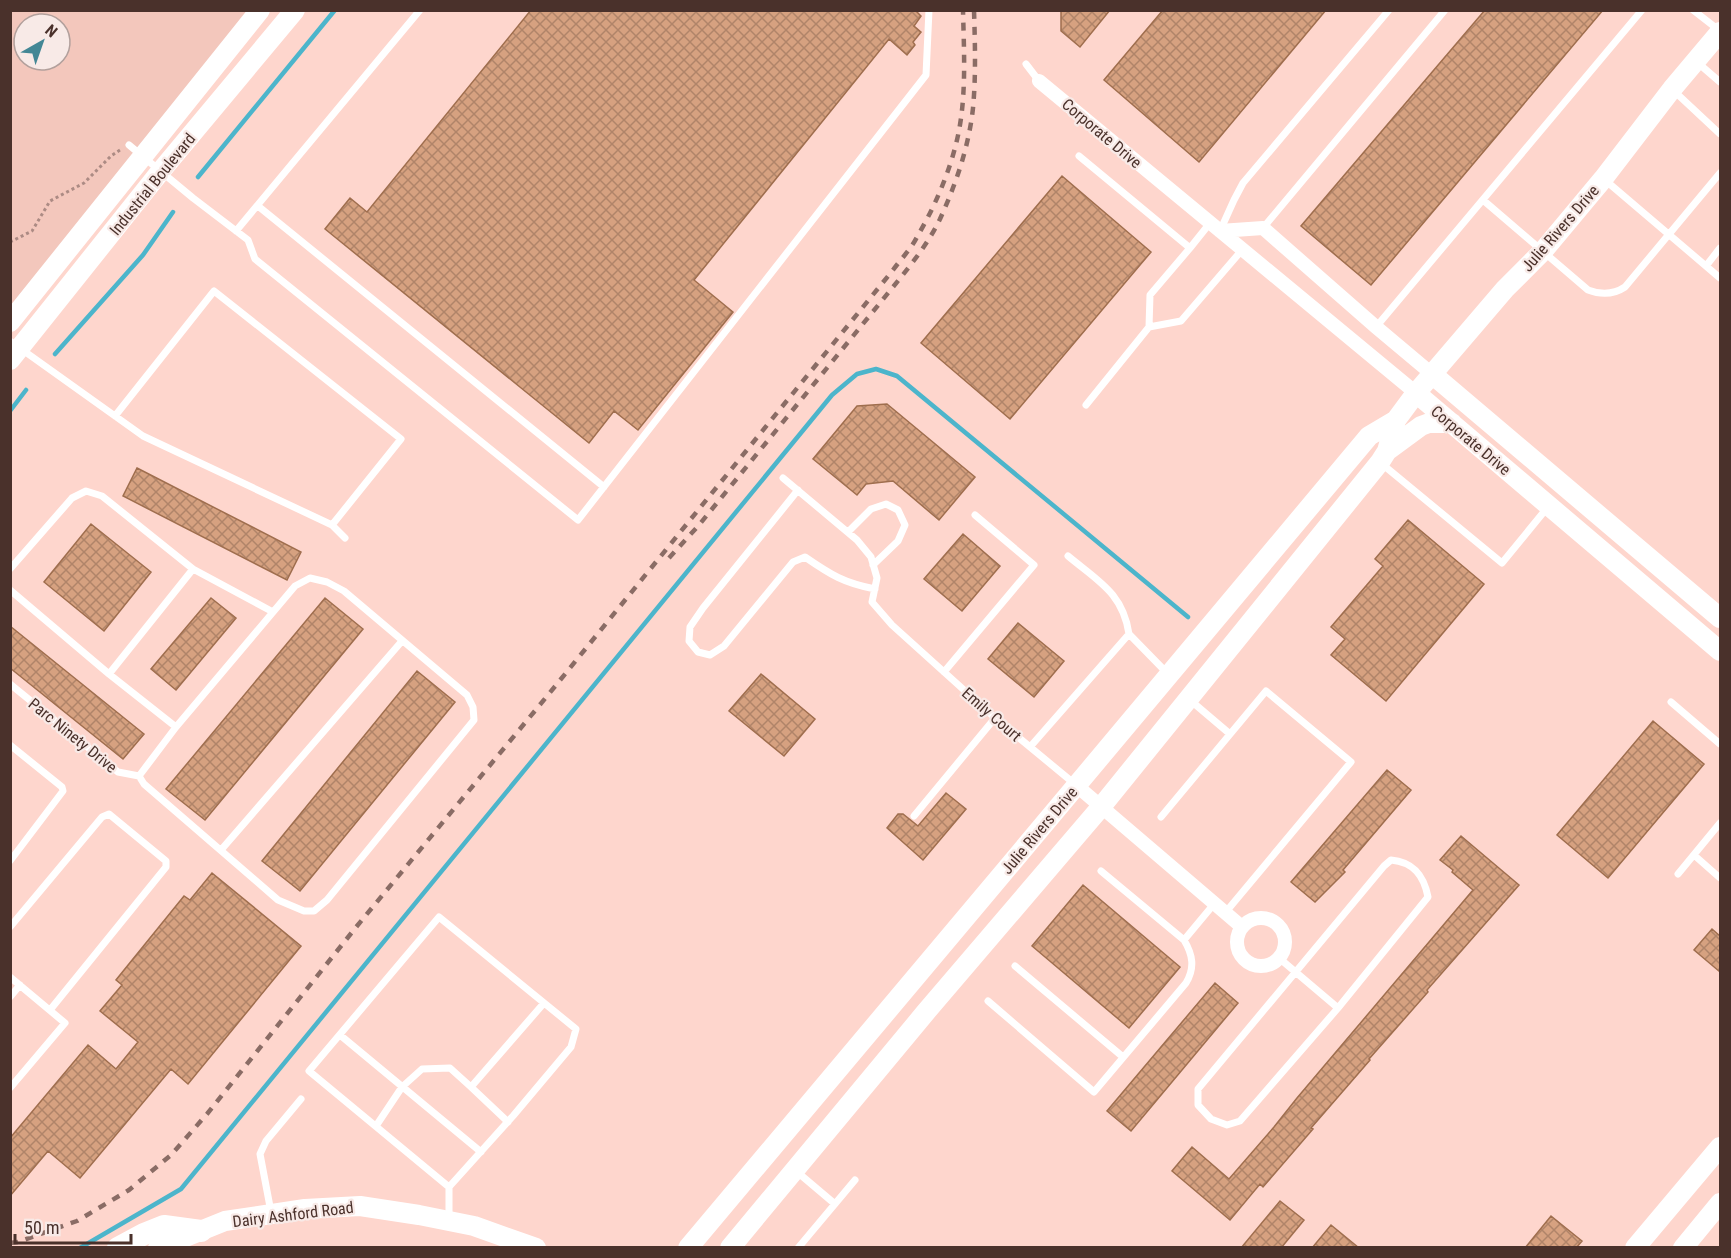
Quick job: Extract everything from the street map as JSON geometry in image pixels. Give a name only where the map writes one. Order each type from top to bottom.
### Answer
[{"type":"main road","points":[[118,1248],[164,1226],[201,1231]]},
{"type":"street","name":"Industrial Boulevard","points":[[10,322],[136,151],[260,10]]},
{"type":"street","name":"Industrial Boulevard","points":[[14,350],[295,10]]},
{"type":"street","name":"Julie Rivers Drive","points":[[730,1248],[925,1013],[1101,807],[1384,456],[1396,420],[1416,393],[1505,289],[1543,251],[1720,32]]},
{"type":"street","name":"Corporate Drive","points":[[1039,81],[1452,423],[1720,651]]},
{"type":"street","points":[[1215,227],[1263,228]]},
{"type":"street","name":"Corporate Drive","points":[[1263,228],[1376,327],[1717,615]]},
{"type":"street","points":[[1360,347],[1376,327]]},
{"type":"street","name":"Julie Rivers Drive","points":[[688,1248],[1370,436],[1396,420]]},
{"type":"street","points":[[1384,456],[1421,426],[1429,423],[1452,423]]},
{"type":"street","points":[[1697,631],[1717,615]]},
{"type":"street","points":[[1170,676],[1188,699]]},
{"type":"street","name":"Emily Court","points":[[1077,786],[1242,927]]},
{"type":"street","points":[[1262,918],[1276,924],[1284,937],[1283,952],[1279,958],[1265,966],[1257,966],[1243,958],[1238,950],[1237,942],[1242,927],[1248,922],[1262,918]]},
{"type":"street","points":[[900,994],[925,1013]]},
{"type":"street","points":[[1635,1248],[1720,1147]]},
{"type":"street","points":[[1683,1248],[1720,1203]]},
{"type":"street","name":"Dairy Ashford Road","points":[[158,1248],[225,1221],[305,1209],[360,1206],[474,1226],[536,1248]]},
{"type":"lane","points":[[237,231],[420,10]]},
{"type":"lane","points":[[136,151],[248,240],[255,259],[579,520],[926,75],[929,10]]},
{"type":"lane","points":[[1086,405],[1149,327],[1150,295],[1190,248],[1215,227],[1243,183],[1389,10]]},
{"type":"lane","points":[[1263,228],[1445,10]]},
{"type":"lane","points":[[1376,327],[1642,10]]},
{"type":"lane","points":[[1693,10],[1720,32]]},
{"type":"lane","points":[[1696,61],[1720,82]]},
{"type":"lane","points":[[1026,64],[1039,81]]},
{"type":"lane","points":[[1672,89],[1720,134]]},
{"type":"lane","points":[[1079,156],[1190,248]]},
{"type":"lane","points":[[1483,200],[1588,290],[1597,294],[1608,294],[1625,287],[1720,173]]},
{"type":"lane","points":[[1603,179],[1720,278]]},
{"type":"lane","points":[[258,206],[604,487]]},
{"type":"lane","points":[[1706,266],[1720,248]]},
{"type":"lane","points":[[1149,327],[1181,321],[1242,250]]},
{"type":"lane","points":[[115,416],[214,291],[401,439],[332,525]]},
{"type":"lane","points":[[14,350],[142,436],[332,525],[345,538]]},
{"type":"lane","points":[[1384,456],[1502,563],[1549,505]]},
{"type":"lane","name":"Emily Court","points":[[783,478],[857,540],[871,557],[877,578],[872,602],[892,626],[995,718],[1077,786]]},
{"type":"lane","points":[[798,490],[690,627],[689,641],[698,651],[710,654],[724,646],[793,562],[805,557],[831,576],[875,589]]},
{"type":"lane","points":[[10,568],[72,498],[86,491],[102,496],[193,569],[273,612]]},
{"type":"lane","points":[[848,532],[871,508],[886,504],[898,510],[905,525],[898,542],[873,565]]},
{"type":"lane","points":[[944,672],[1034,565],[975,515]]},
{"type":"lane","points":[[1068,556],[1108,590],[1120,604],[1129,634],[1170,676]]},
{"type":"lane","points":[[109,674],[193,569]]},
{"type":"lane","points":[[310,578],[327,582],[344,591],[467,695],[473,707],[474,720],[327,900],[314,911],[304,911],[278,900],[144,784],[139,776],[176,727],[273,612],[295,586],[310,578]]},
{"type":"lane","points":[[10,590],[176,727]]},
{"type":"lane","points":[[1030,747],[1129,634]]},
{"type":"lane","points":[[220,850],[402,641]]},
{"type":"lane","name":"Parc Ninety Drive","points":[[10,684],[118,772],[139,776]]},
{"type":"lane","points":[[1161,817],[1266,691],[1351,762],[1220,908],[1184,940]]},
{"type":"lane","points":[[1188,699],[1230,734]]},
{"type":"lane","points":[[1671,702],[1720,744]]},
{"type":"lane","points":[[914,816],[995,718]]},
{"type":"lane","points":[[10,746],[62,787],[63,791],[10,861]]},
{"type":"lane","points":[[10,927],[102,817],[109,814],[166,861],[166,867],[50,1010]]},
{"type":"lane","points":[[1678,874],[1720,823]]},
{"type":"lane","points":[[1694,855],[1720,878]]},
{"type":"lane","points":[[1391,860],[1402,861],[1421,877],[1428,897],[1338,1008],[1240,1121],[1227,1125],[1211,1119],[1198,1105],[1197,1089],[1384,866],[1391,860]]},
{"type":"lane","points":[[988,1001],[1094,1092],[1186,983],[1191,975],[1193,964],[1191,952],[1184,940],[1101,871]]},
{"type":"lane","points":[[449,1187],[309,1071],[439,917],[576,1029],[571,1047],[449,1187],[449,1221]]},
{"type":"lane","points":[[1279,958],[1338,1008]]},
{"type":"lane","points":[[1015,966],[1123,1057]]},
{"type":"lane","points":[[10,978],[65,1023],[10,1088]]},
{"type":"lane","points":[[10,997],[20,985]]},
{"type":"lane","points":[[471,1087],[544,1003]]},
{"type":"lane","points":[[340,1035],[481,1152]]},
{"type":"lane","points":[[376,1126],[402,1087],[422,1069],[450,1068],[508,1122]]},
{"type":"lane","points":[[271,1214],[260,1154],[266,1141],[301,1099]]},
{"type":"lane","points":[[795,1170],[835,1204]]},
{"type":"lane","points":[[798,1248],[855,1180]]},
{"type":"path","points":[[10,242],[32,231],[50,201],[84,183],[111,156],[136,151]]},
{"type":"shaded area","points":[[11,11],[253,11],[11,311]]},
{"type":"building","points":[[531,10],[915,10],[921,16],[914,26],[921,32],[907,55],[889,39],[694,280],[733,312],[638,430],[614,411],[589,443],[325,229],[350,198],[367,212]]},
{"type":"building","points":[[1061,10],[1110,10],[1080,47],[1061,31]]},
{"type":"building","points":[[1163,10],[1326,10],[1199,162],[1104,80]]},
{"type":"building","points":[[1485,10],[1603,10],[1371,285],[1301,226]]},
{"type":"building","points":[[1062,176],[1151,252],[1010,419],[921,343]]},
{"type":"building","points":[[887,404],[975,477],[939,520],[893,481],[866,484],[857,495],[813,459],[857,406]]},
{"type":"building","points":[[137,468],[301,552],[287,580],[123,496]]},
{"type":"building","points":[[1408,520],[1484,584],[1386,701],[1331,655],[1345,639],[1331,627],[1383,566],[1375,559]]},
{"type":"building","points":[[91,524],[151,572],[104,631],[44,582]]},
{"type":"building","points":[[963,534],[1000,566],[962,611],[924,579]]},
{"type":"building","points":[[211,598],[236,618],[176,690],[151,669]]},
{"type":"building","points":[[325,598],[363,629],[205,820],[166,789]]},
{"type":"building","points":[[1018,623],[1064,661],[1034,697],[988,659]]},
{"type":"building","points":[[10,626],[144,734],[123,759],[10,668]]},
{"type":"building","points":[[417,671],[455,702],[300,891],[262,861]]},
{"type":"building","points":[[761,674],[815,719],[784,756],[729,711]]},
{"type":"building","points":[[1653,721],[1704,764],[1608,878],[1557,835]]},
{"type":"building","points":[[1387,770],[1411,790],[1343,870],[1345,872],[1315,902],[1291,882]]},
{"type":"building","points":[[946,793],[966,809],[923,860],[887,828],[898,814],[903,814],[918,826]]},
{"type":"building","points":[[1461,836],[1519,885],[1427,990],[1428,992],[1263,1187],[1260,1184],[1230,1220],[1172,1171],[1192,1147],[1229,1179],[1274,1127],[1473,890],[1440,860]]},
{"type":"building","points":[[212,873],[301,946],[188,1084],[171,1069],[80,1178],[48,1151],[10,1196],[10,1138],[88,1045],[116,1069],[138,1042],[100,1011],[122,985],[116,980],[184,896],[190,900]]},
{"type":"building","points":[[1083,885],[1180,967],[1129,1028],[1032,946]]},
{"type":"building","points":[[1712,929],[1720,936],[1720,972],[1694,950]]},
{"type":"building","points":[[1215,983],[1238,1003],[1131,1131],[1107,1111]]},
{"type":"building","points":[[1280,1201],[1304,1220],[1281,1248],[1241,1248]]},
{"type":"building","points":[[1551,1216],[1582,1241],[1576,1248],[1525,1248]]},
{"type":"building","points":[[1331,1225],[1359,1248],[1312,1248]]},
{"type":"waterway","points":[[198,177],[335,10]]},
{"type":"waterway","points":[[55,354],[143,255],[173,212]]},
{"type":"waterway","points":[[80,1248],[181,1189],[832,395],[857,374],[876,369],[897,376],[1188,617]]},
{"type":"waterway","points":[[10,411],[26,390]]},
{"type":"railway","points":[[10,1243],[77,1221],[129,1190],[171,1155],[207,1114],[357,926],[906,254],[923,226],[945,180],[960,128],[964,60],[963,10]]},
{"type":"railway","points":[[669,558],[699,525],[899,279],[935,228],[956,179],[971,122],[975,72],[974,10]]}]
